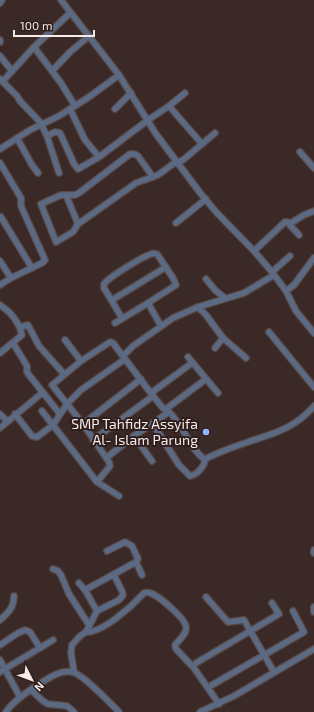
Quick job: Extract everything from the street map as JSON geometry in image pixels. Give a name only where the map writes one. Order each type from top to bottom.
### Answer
[{"type":"street","points":[[61,0],[88,37],[119,75],[156,134],[206,199],[273,273],[286,291],[296,311],[314,332]]},
{"type":"street","points":[[59,174],[47,136],[41,125],[17,96],[1,80],[12,71],[34,47],[70,13]]},
{"type":"street","points":[[52,71],[70,52],[88,37]]},
{"type":"street","points":[[34,47],[52,71],[73,107],[85,140],[99,157]]},
{"type":"street","points":[[0,56],[12,71]]},
{"type":"street","points":[[0,149],[73,107],[119,75]]},
{"type":"street","points":[[47,136],[55,132],[60,133],[74,164],[78,169],[84,167],[99,157],[185,93]]},
{"type":"street","points":[[115,109],[131,94]]},
{"type":"street","points":[[169,106],[202,144]]},
{"type":"street","points":[[153,177],[138,156],[135,154],[130,154],[79,193],[61,195],[41,204],[56,242],[73,232],[78,224],[136,183],[153,177],[158,175],[183,160],[215,133]]},
{"type":"street","points":[[17,138],[38,173]]},
{"type":"street","points":[[300,152],[313,164]]},
{"type":"street","points":[[0,163],[21,198],[21,206],[45,260],[0,285]]},
{"type":"street","points":[[66,195],[78,224]]},
{"type":"street","points":[[176,223],[206,199]]},
{"type":"street","points":[[254,251],[283,224],[291,222],[314,211]]},
{"type":"street","points":[[1,218],[32,268]]},
{"type":"street","points":[[287,222],[299,235]]},
{"type":"street","points":[[115,323],[176,285],[176,281],[157,254],[151,254],[109,279],[104,284],[104,288],[122,318]]},
{"type":"street","points":[[15,414],[34,437],[38,437],[53,425],[67,404],[81,390],[124,358],[133,346],[173,318],[198,307],[248,290],[273,273],[290,256]]},
{"type":"street","points":[[286,291],[294,285],[314,258]]},
{"type":"street","points":[[0,261],[11,278]]},
{"type":"street","points":[[112,300],[166,267]]},
{"type":"street","points":[[206,280],[225,298]]},
{"type":"street","points":[[148,303],[161,326]]},
{"type":"street","points":[[0,305],[13,316],[20,327],[22,336],[0,353]]},
{"type":"street","points":[[198,307],[206,315],[223,338],[246,358]]},
{"type":"street","points":[[20,327],[28,325],[39,346],[64,374]]},
{"type":"street","points":[[269,332],[314,386]]},
{"type":"street","points":[[215,348],[223,338]]},
{"type":"street","points":[[65,340],[81,361]]},
{"type":"street","points":[[97,482],[110,466],[83,424],[52,385],[81,361],[110,342],[141,379],[152,395],[181,425],[198,454],[205,459]]},
{"type":"street","points":[[13,343],[27,366],[27,372],[60,414]]},
{"type":"street","points":[[188,357],[218,393]]},
{"type":"street","points":[[93,440],[192,363]]},
{"type":"street","points":[[83,424],[141,379]]},
{"type":"street","points":[[106,458],[134,436],[153,424],[206,379]]},
{"type":"street","points":[[0,428],[42,392]]},
{"type":"street","points":[[205,459],[224,450],[268,436],[288,427],[309,412],[314,406]]},
{"type":"street","points":[[42,411],[97,482],[119,496]]},
{"type":"street","points":[[0,414],[7,421]]},
{"type":"street","points":[[153,424],[179,465],[190,476],[195,475],[203,467],[205,459]]},
{"type":"street","points":[[134,436],[152,461]]},
{"type":"street","points":[[107,551],[121,543],[127,542],[132,546],[138,558],[136,562],[142,575]]},
{"type":"street","points":[[85,590],[136,562]]},
{"type":"street","points":[[53,569],[61,574],[69,594],[89,625]]},
{"type":"street","points":[[86,632],[97,611],[119,600],[123,595],[114,575]]},
{"type":"street","points":[[79,583],[85,590],[97,611]]},
{"type":"street","points":[[119,712],[106,698],[74,672],[71,653],[72,645],[80,636],[86,632],[94,631],[110,622],[119,616],[144,593],[149,592],[154,594],[175,611],[186,625],[185,634],[175,645],[176,649],[194,668],[219,704]]},
{"type":"street","points":[[0,620],[12,608],[14,604],[14,596]]},
{"type":"street","points":[[206,596],[228,622],[244,620],[274,672]]},
{"type":"street","points":[[196,663],[279,614],[272,603]]},
{"type":"street","points":[[314,607],[314,612]]},
{"type":"street","points":[[212,685],[304,632],[293,611]]},
{"type":"street","points":[[0,645],[25,630],[30,632],[40,648]]},
{"type":"street","points":[[2,671],[53,640]]},
{"type":"street","points":[[200,712],[234,696],[314,649]]},
{"type":"street","points":[[0,660],[2,671],[20,697]]},
{"type":"street","points":[[6,712],[9,706],[20,697],[44,681],[61,673],[74,672]]},
{"type":"street","points":[[31,690],[44,702],[48,704],[67,706],[74,712]]},
{"type":"place","name":"SMP Tahfidz Assyifa Al- Islam Parung","points":[[206,432]]}]
